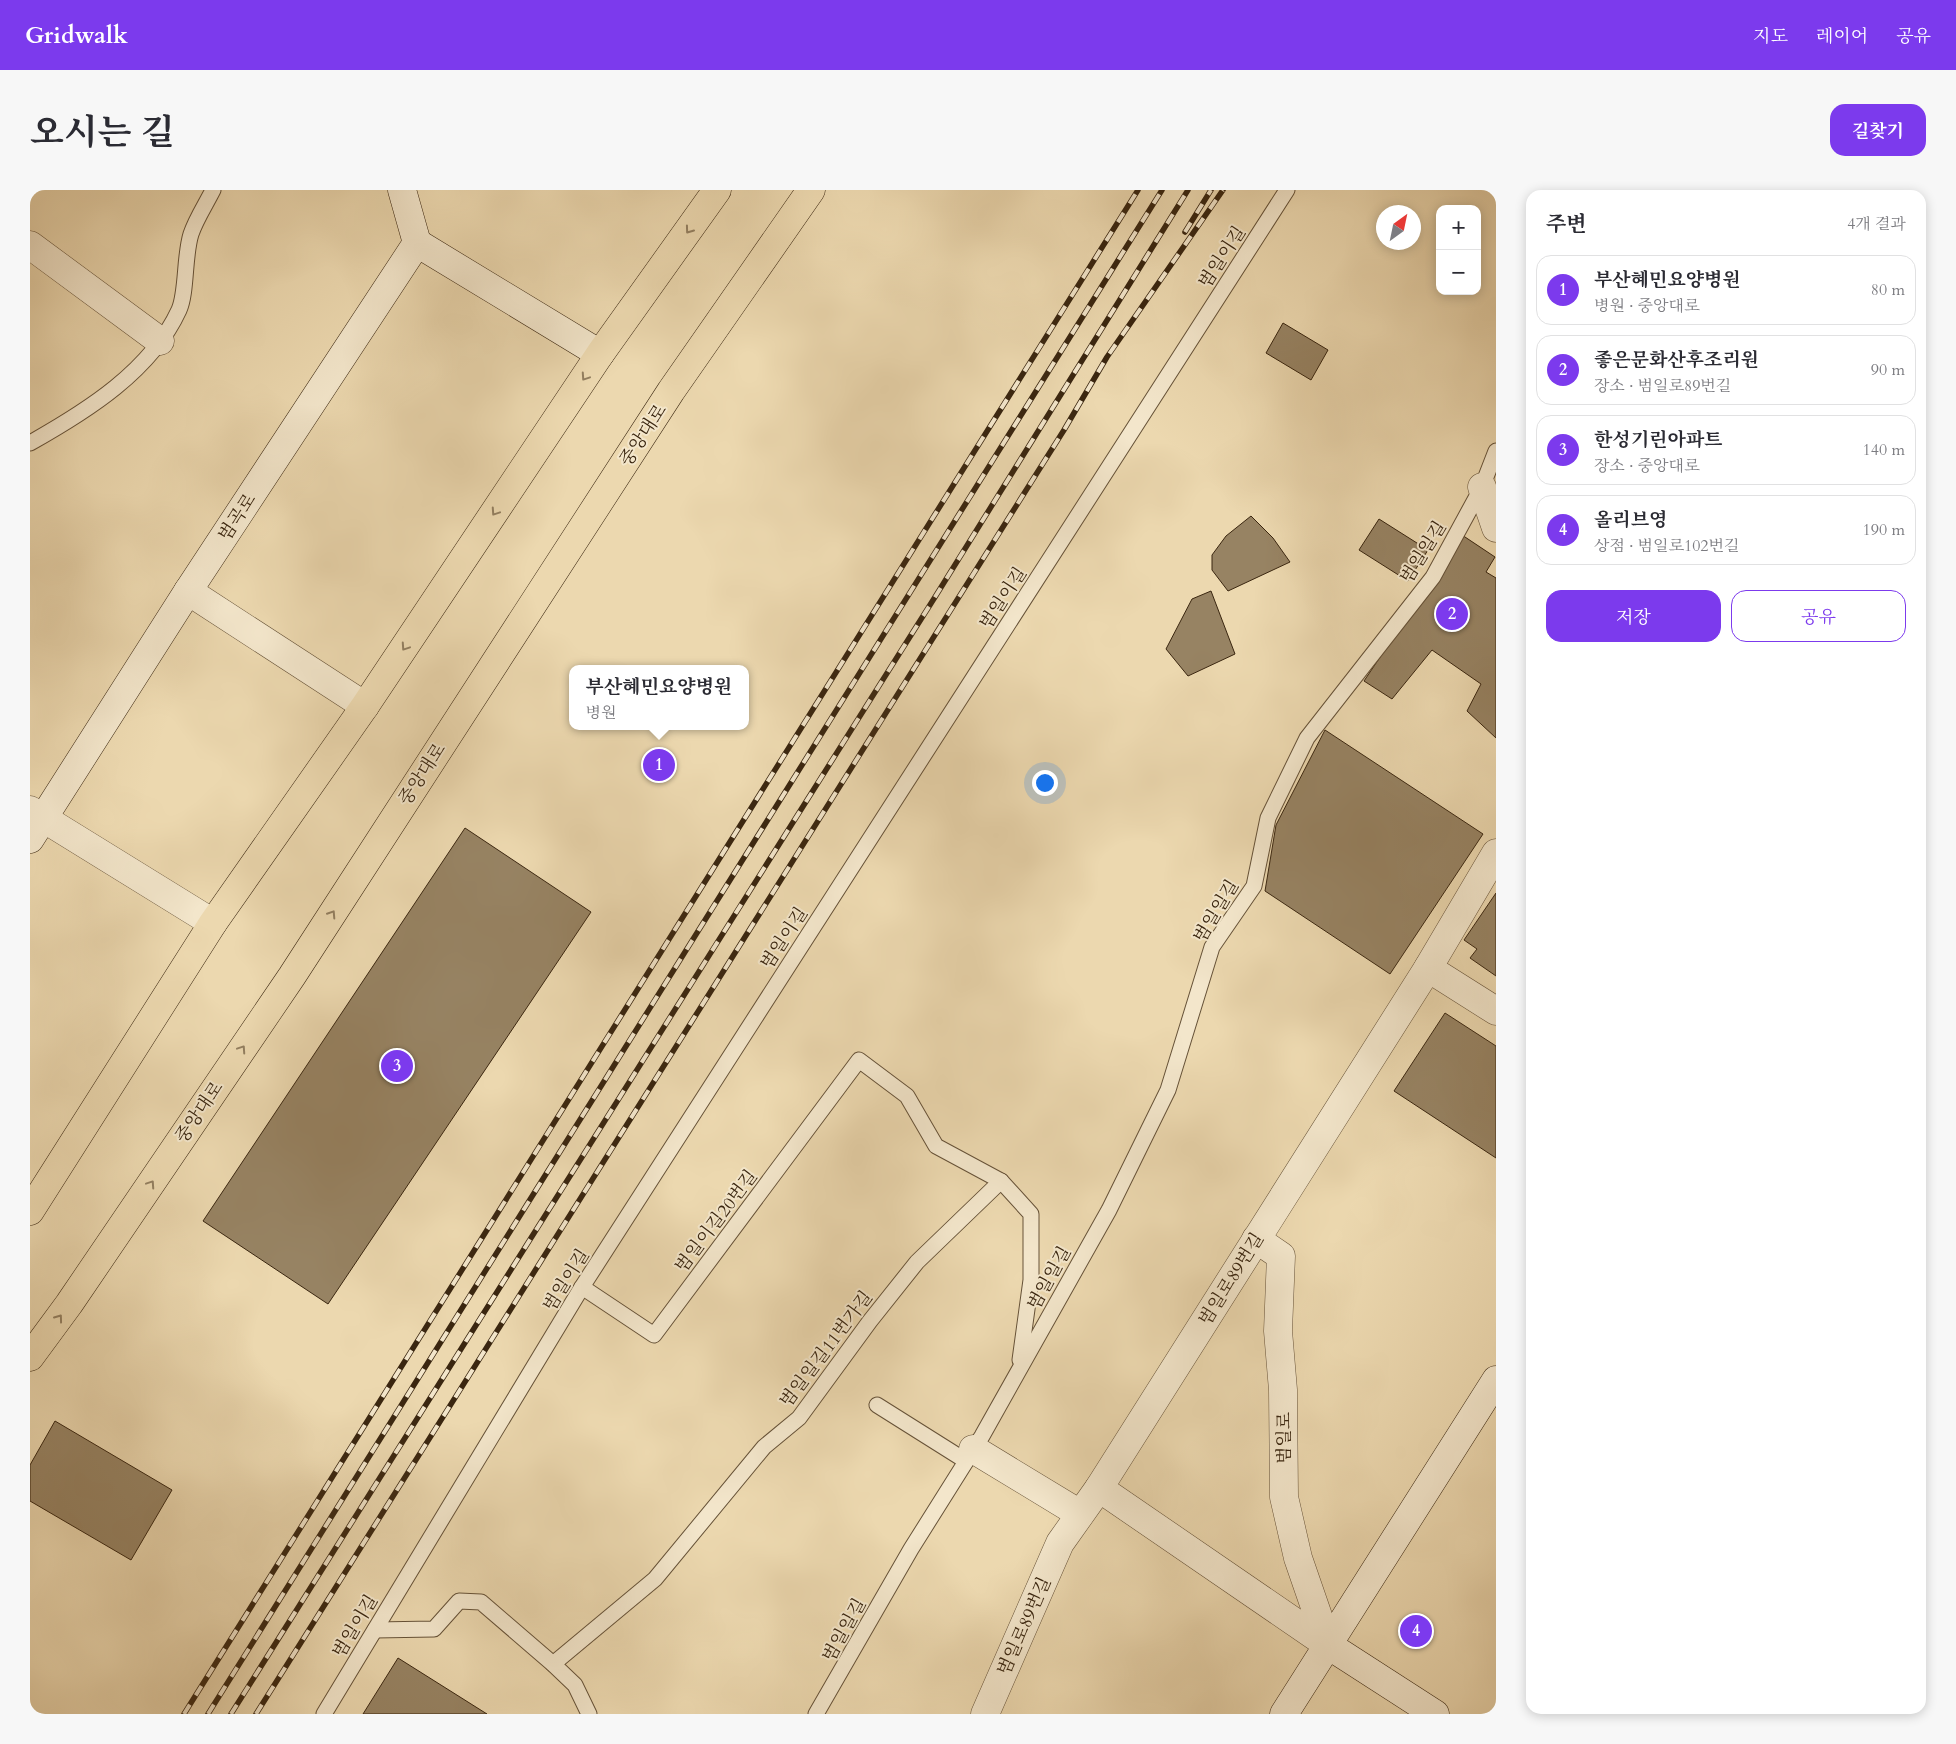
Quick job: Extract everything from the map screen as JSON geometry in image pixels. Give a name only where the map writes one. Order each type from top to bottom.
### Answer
[{"type":"main road","points":[[30,1211],[213,923],[365,706],[600,354],[718,190]]},
{"type":"main road","name":"중앙대로","points":[[30,1357],[69,1304],[292,976],[671,392],[811,190]]},
{"type":"street","points":[[402,190],[417,243],[600,354]]},
{"type":"street","name":"범곡로","points":[[34,822],[417,243]]},
{"type":"street","points":[[30,244],[160,341]]},
{"type":"street","points":[[1482,487],[1496,528]]},
{"type":"street","points":[[188,591],[365,706]]},
{"type":"street","points":[[34,822],[213,923]]},
{"type":"street","name":"범일로89번길","points":[[985,1714],[1060,1543],[1099,1488],[1428,968],[1496,853]]},
{"type":"street","points":[[1428,968],[1496,1011]]},
{"type":"street","name":"범일로","points":[[1256,1239],[1281,1256],[1278,1331],[1283,1390],[1284,1497],[1298,1558],[1328,1644]]},
{"type":"street","points":[[1284,1714],[1496,1380]]},
{"type":"street","points":[[970,1455],[1080,1514]]},
{"type":"street","points":[[1099,1488],[1434,1714]]},
{"type":"lane","points":[[30,443],[109,392],[140,366],[160,341],[180,308],[191,234],[213,190]]},
{"type":"lane","name":"범일이길","points":[[324,1714],[582,1287],[1287,190]]},
{"type":"lane","name":"범일일길","points":[[816,1714],[911,1549],[970,1455],[1109,1210],[1168,1090],[1212,947],[1254,886],[1268,818],[1307,738],[1433,577],[1482,487],[1496,451]]},
{"type":"lane","name":"범일이길20번길","points":[[582,1287],[654,1335],[859,1060],[907,1096],[936,1146],[1001,1181]]},
{"type":"lane","points":[[1001,1181],[1031,1214],[1031,1280],[1019,1369]]},
{"type":"lane","name":"범일일길11번가길","points":[[553,1664],[655,1579],[764,1447],[800,1418],[870,1321],[917,1262],[957,1226],[1001,1181]]},
{"type":"lane","points":[[877,1405],[970,1455]]},
{"type":"lane","points":[[375,1630],[434,1629],[459,1601],[481,1602],[575,1685],[589,1714]]},
{"type":"building","points":[[1283,323],[1328,350],[1311,380],[1266,353]]},
{"type":"building","points":[[1251,516],[1273,538],[1290,562],[1228,591],[1212,570],[1212,555],[1226,536]]},
{"type":"building","points":[[1379,519],[1428,550],[1408,581],[1359,550]]},
{"type":"building","points":[[1462,535],[1495,557],[1486,572],[1496,578],[1496,738],[1467,711],[1481,684],[1432,650],[1392,699],[1364,681]]},
{"type":"building","points":[[1211,591],[1235,654],[1188,676],[1166,649],[1192,599]]},
{"type":"building","points":[[1325,730],[1483,834],[1390,974],[1265,891],[1276,825]]},
{"type":"building","points":[[465,828],[591,912],[328,1304],[203,1221]]},
{"type":"building","points":[[1496,893],[1496,976],[1470,958],[1477,949],[1464,940]]},
{"type":"building","points":[[1445,1013],[1496,1046],[1496,1158],[1394,1091]]},
{"type":"building","points":[[55,1421],[172,1490],[131,1560],[30,1501],[30,1465]]},
{"type":"building","points":[[398,1658],[487,1714],[363,1714]]},
{"type":"railway","points":[[184,1714],[1138,190]]},
{"type":"railway","points":[[208,1714],[1162,190]]},
{"type":"railway","points":[[231,1714],[935,597],[1188,190]]},
{"type":"railway","points":[[1185,232],[1211,190]]},
{"type":"railway","points":[[256,1714],[1064,430],[1107,357],[1223,190]]},
{"type":"place","name":"좋은문화산후조리원","points":[[1452,614]]},
{"type":"place","name":"부산혜민요양병원","points":[[659,765]]},
{"type":"place","name":"한성기린아파트","points":[[397,1066]]},
{"type":"place","name":"올리브영","points":[[1416,1631]]}]
